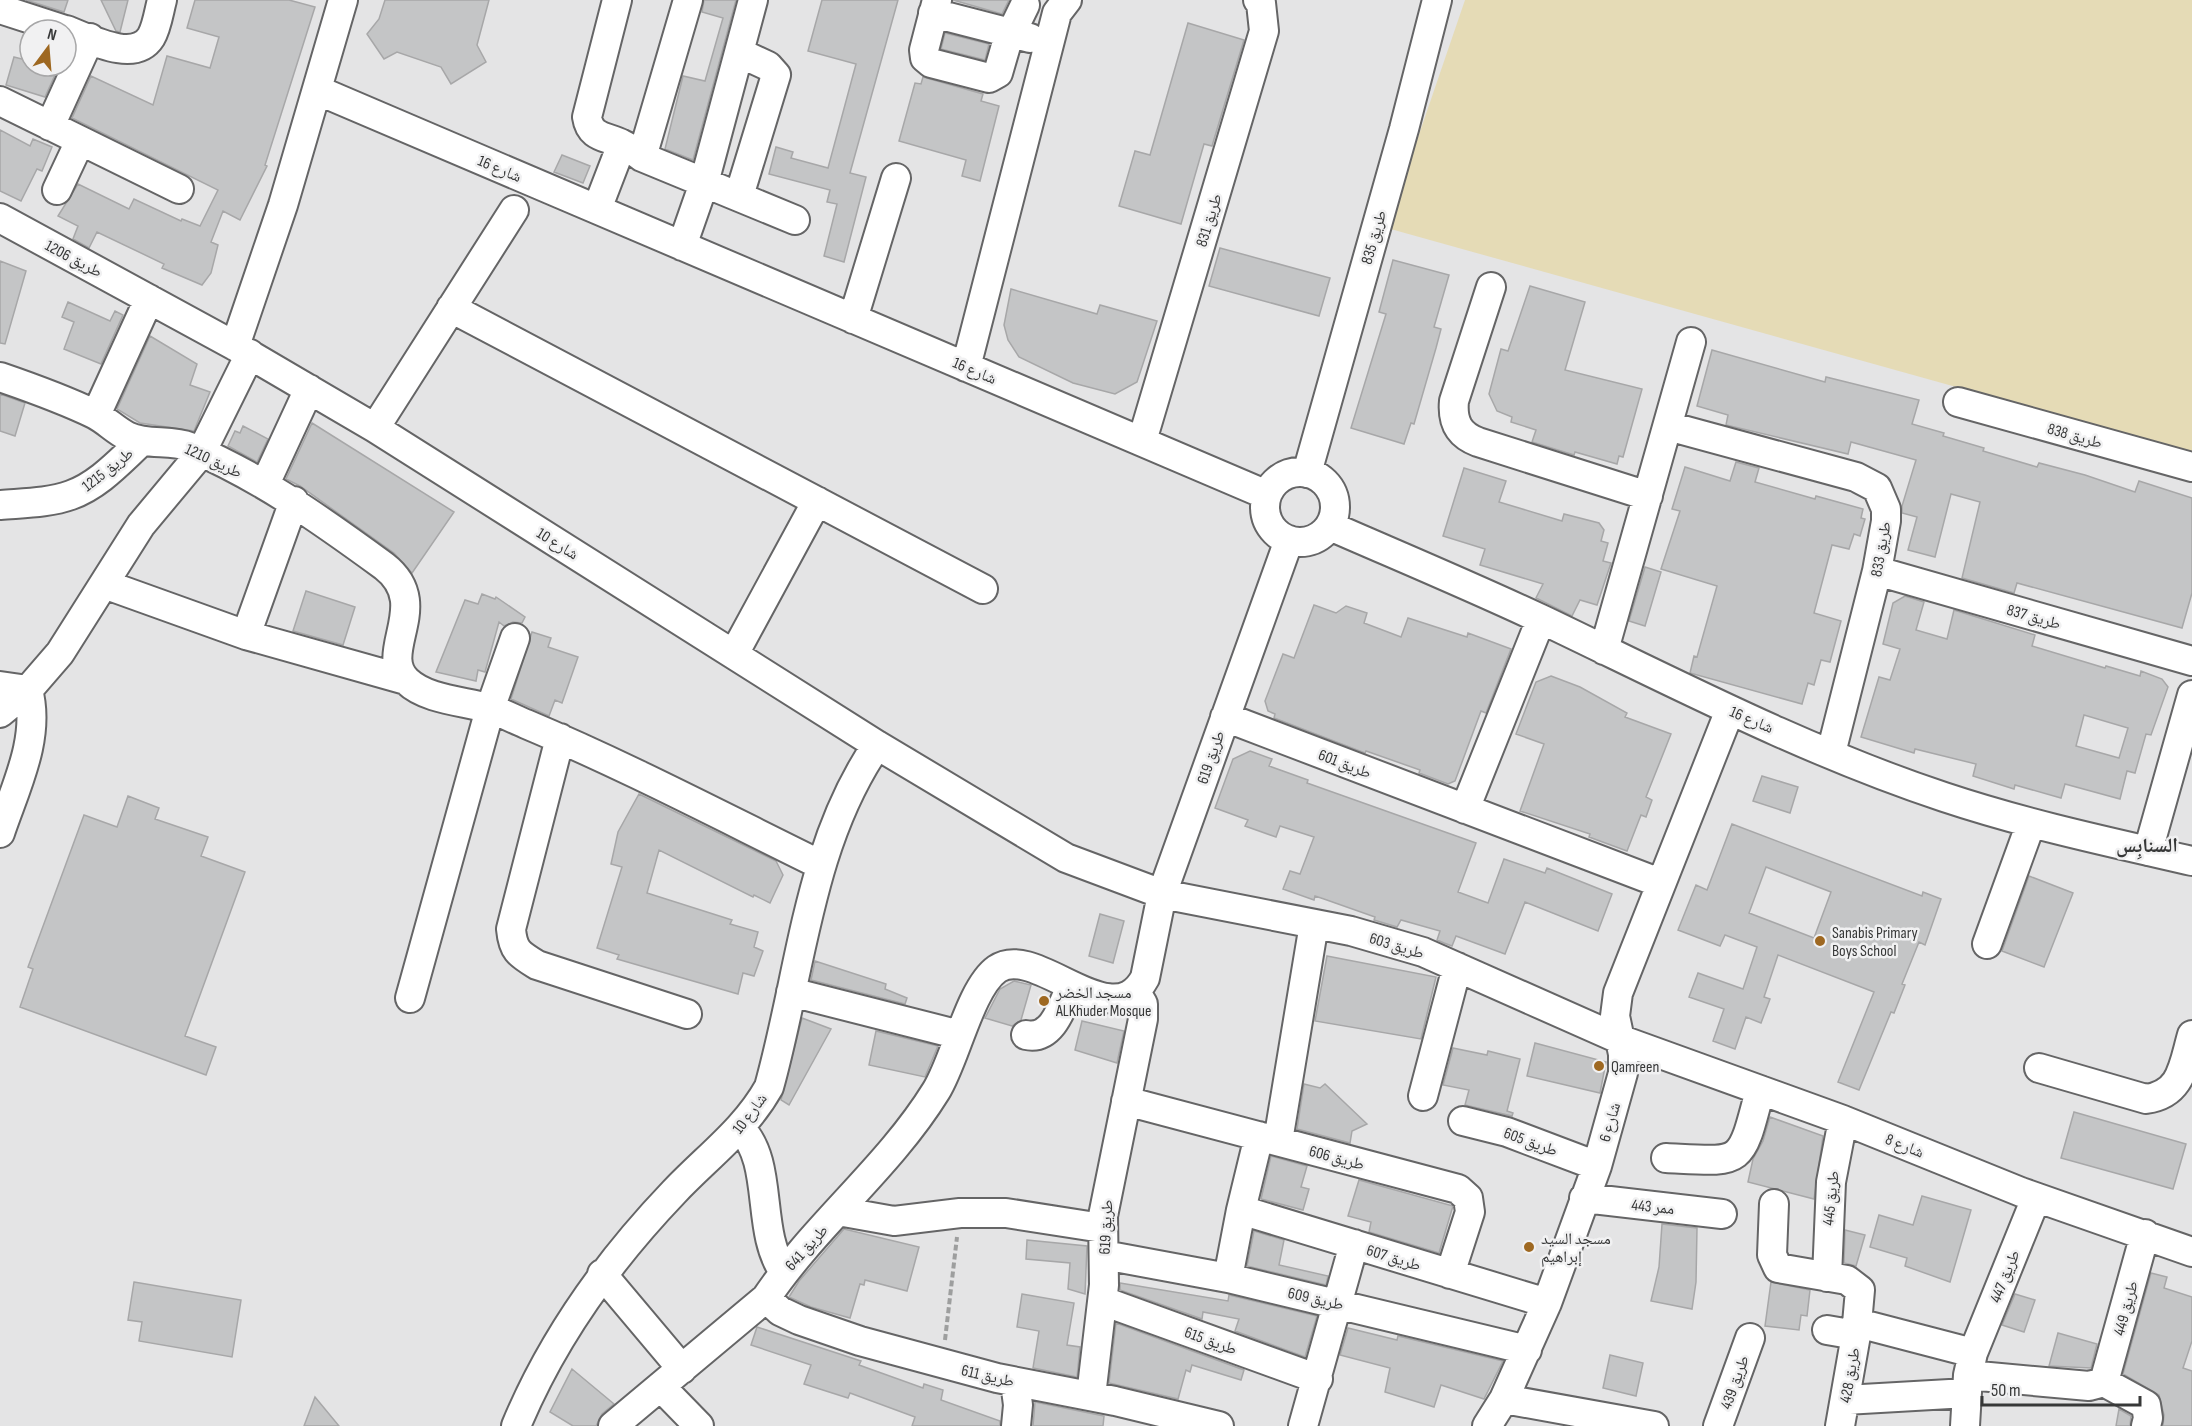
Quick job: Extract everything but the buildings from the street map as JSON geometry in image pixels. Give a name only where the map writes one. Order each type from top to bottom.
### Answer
[{"type":"street","points":[[78,34],[119,48],[137,48],[151,36],[162,0]]},
{"type":"street","points":[[0,714],[28,690],[60,653],[141,525],[201,453],[242,350],[343,0]]},
{"type":"street","points":[[617,0],[587,117],[589,127],[595,134],[632,151],[795,220]]},
{"type":"street","points":[[597,209],[632,151],[688,0]]},
{"type":"street","points":[[682,246],[704,183],[753,0]]},
{"type":"street","points":[[966,367],[1057,13],[1067,0]]},
{"type":"street","name":"طريق 831","points":[[1142,441],[1264,31],[1262,3],[1258,0]]},
{"type":"street","name":"طريق 835","points":[[1307,473],[1404,129],[1437,0]]},
{"type":"street","points":[[1025,5],[1011,34],[998,73],[993,77],[953,69],[925,58],[924,50],[935,7],[1011,34],[1050,41]]},
{"type":"street","points":[[0,9],[28,18]]},
{"type":"street","points":[[739,196],[776,75],[768,66],[740,53]]},
{"type":"street","points":[[50,126],[62,78]]},
{"type":"street","name":"شارع 16","points":[[317,90],[1267,495]]},
{"type":"street","points":[[0,101],[179,189]]},
{"type":"street","points":[[57,190],[80,141]]},
{"type":"street","points":[[853,319],[896,178]]},
{"type":"street","points":[[375,428],[514,210]]},
{"type":"street","name":"طريق 1206","points":[[0,218],[242,350]]},
{"type":"street","points":[[1491,287],[1454,402],[1454,419],[1463,434],[1478,442],[1648,496]]},
{"type":"street","points":[[96,415],[149,299]]},
{"type":"street","points":[[451,308],[983,589]]},
{"type":"street","points":[[1604,650],[1692,342]]},
{"type":"street","name":"شارع 10","points":[[242,350],[375,428],[877,745],[1066,858],[1162,894]]},
{"type":"street","name":"طريق 1210","points":[[0,378],[47,393],[96,415],[127,436],[142,441],[179,444],[265,484],[294,501],[388,570],[400,583],[406,606],[397,662],[406,680]]},
{"type":"street","points":[[265,484],[309,389]]},
{"type":"street","name":"طريق 838","points":[[1958,402],[2192,467]]},
{"type":"street","name":"طريق 833","points":[[1668,426],[1867,481],[1877,488],[1886,509],[1877,571],[1831,753]]},
{"type":"street","name":"طريق 1215","points":[[0,505],[59,499],[81,491],[100,478],[142,441]]},
{"type":"street","points":[[1307,473],[1326,484],[1332,493],[1335,504],[1330,526],[1324,533],[1307,541],[1288,540],[1271,527],[1266,517],[1267,495],[1272,486],[1287,474],[1307,473]]},
{"type":"street","points":[[246,635],[294,501]]},
{"type":"street","points":[[734,654],[817,501]]},
{"type":"street","name":"شارع 16","points":[[1330,526],[1541,619],[1730,710],[1831,753],[1942,796],[2031,823],[2192,861]]},
{"type":"street","name":"طريق 619","points":[[1106,1408],[1103,1241],[1126,1101],[1144,1011],[1141,985],[1162,894],[1288,540]]},
{"type":"street","name":"طريق 837","points":[[1877,571],[2192,661]]},
{"type":"street","points":[[104,584],[246,635],[406,680],[423,691],[490,709],[560,738],[821,865]]},
{"type":"street","points":[[1465,809],[1541,619]]},
{"type":"street","points":[[410,998],[490,709],[515,638]]},
{"type":"street","points":[[0,686],[28,690]]},
{"type":"street","points":[[0,833],[32,732],[33,711],[28,690]]},
{"type":"street","points":[[2148,851],[2192,696]]},
{"type":"street","name":"شارع 6","points":[[1487,1426],[1504,1399],[1547,1303],[1597,1167],[1623,1073],[1623,1054],[1618,1039],[1615,1016],[1618,993],[1730,710]]},
{"type":"street","name":"طريق 601","points":[[1225,717],[1660,883]]},
{"type":"street","points":[[560,738],[511,929],[512,945],[520,955],[554,971],[687,1014]]},
{"type":"street","name":"شارع 10","points":[[516,1426],[570,1319],[602,1274],[675,1191],[740,1128],[757,1108],[768,1087],[821,865],[862,767],[877,745]]},
{"type":"street","points":[[1987,944],[2031,823]]},
{"type":"street","name":"طريق 603","points":[[1162,894],[1387,940],[1457,967],[1618,1039]]},
{"type":"street","points":[[1228,1278],[1241,1210],[1269,1139],[1314,924]]},
{"type":"street","name":"طريق 641","points":[[613,1426],[766,1298],[784,1272],[905,1136],[938,1088],[963,1027],[987,980],[997,969],[1011,964],[1024,966],[1071,986]]},
{"type":"street","points":[[1423,1096],[1457,967]]},
{"type":"street","points":[[1026,1035],[1032,1036],[1046,1031],[1055,1022],[1071,986],[1121,999],[1141,985]]},
{"type":"street","points":[[791,992],[963,1027]]},
{"type":"street","points":[[2039,1068],[2146,1099],[2162,1097],[2174,1088],[2188,1066],[2192,1035]]},
{"type":"street","name":"شارع 8","points":[[1618,1039],[1843,1120],[2036,1198],[2192,1252]]},
{"type":"street","points":[[1665,1158],[1717,1161],[1730,1159],[1741,1151],[1747,1139],[1760,1090]]},
{"type":"street","name":"طريق 606","points":[[1126,1101],[1458,1189],[1468,1198],[1470,1212],[1450,1274]]},
{"type":"street","name":"طريق 445","points":[[1827,1277],[1831,1182],[1843,1120]]},
{"type":"street","name":"طريق 605","points":[[1463,1121],[1507,1132],[1597,1167]]},
{"type":"street","points":[[740,1128],[755,1149],[772,1248],[784,1272]]},
{"type":"street","name":"ممر 443","points":[[1584,1198],[1722,1214]]},
{"type":"street","name":"طريق 447","points":[[1965,1426],[1969,1374],[2036,1198]]},
{"type":"street","points":[[1774,1204],[1772,1255],[1774,1264],[1782,1271],[1847,1280],[1857,1285],[1862,1295],[1857,1329]]},
{"type":"street","name":"طريق 607","points":[[1241,1210],[1547,1303]]},
{"type":"street","name":"طريق 609","points":[[838,1211],[894,1221],[960,1213],[1006,1213],[1228,1278],[1527,1350]]},
{"type":"street","name":"طريق 449","points":[[2104,1382],[2145,1234]]},
{"type":"street","points":[[1303,1426],[1340,1304],[1354,1244]]},
{"type":"street","points":[[602,1274],[672,1378],[699,1426]]},
{"type":"street","name":"طريق 611","points":[[766,1298],[780,1311],[799,1320],[942,1365],[1015,1382],[1106,1408],[1219,1426]]},
{"type":"street","name":"طريق 615","points":[[1103,1301],[1318,1379]]},
{"type":"street","points":[[1827,1330],[1857,1329],[1969,1374],[2089,1386],[2104,1382],[2146,1405],[2148,1418],[2146,1426]]},
{"type":"street","name":"طريق 428","points":[[1842,1413],[1857,1329]]},
{"type":"street","name":"طريق 439","points":[[1718,1426],[1750,1338]]},
{"type":"street","points":[[1842,1413],[1969,1374]]},
{"type":"street","points":[[1015,1382],[1018,1405],[1016,1426]]},
{"type":"street","points":[[1504,1399],[1600,1421],[1654,1426]]},
{"type":"path","points":[[942,1365],[960,1213]]},
{"type":"sand","points":[[1465,0],[2192,0],[2192,453],[1387,228]]},
{"type":"place","name":"Sanabis Primary Boys School","points":[[1820,941]]},
{"type":"place","name":"مسجد الخضر ALKhuder Mosque","points":[[1044,1001]]},
{"type":"place","name":"Qamreen","points":[[1599,1066]]},
{"type":"place","name":"مسجد السيد إبراهيم","points":[[1529,1247]]},
{"type":"district","name":"السنابِس","points":[[2147,845]]}]
